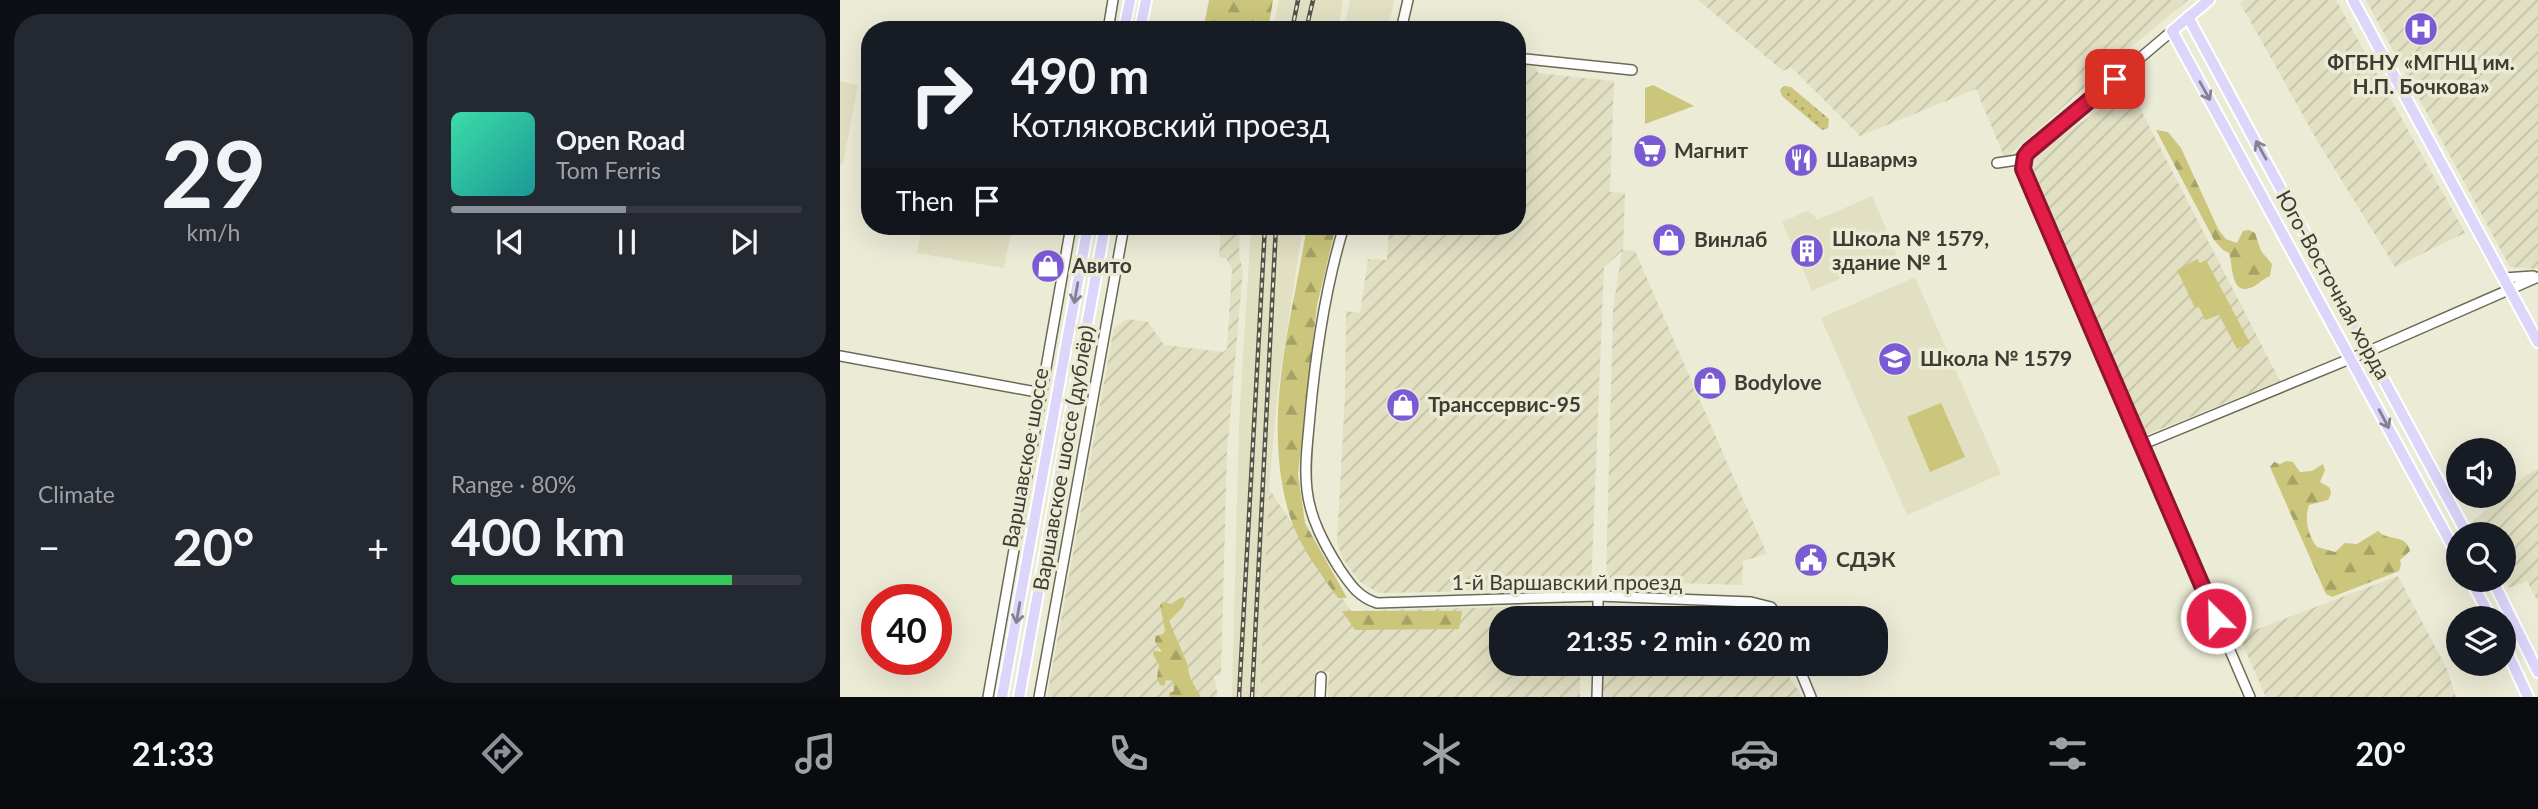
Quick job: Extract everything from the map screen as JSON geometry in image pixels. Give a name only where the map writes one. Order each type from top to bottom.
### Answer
[{"type":"main road","points":[[1126,21],[1129,0]]},
{"type":"main road","points":[[1142,21],[1146,0]]},
{"type":"main road","points":[[2172,31],[2209,0]]},
{"type":"main road","points":[[2353,0],[2538,342]]},
{"type":"main road","name":"Юго-Восточная хорда","points":[[2188,17],[2461,522]]},
{"type":"main road","name":"Юго-Восточная хорда","points":[[2172,31],[2446,534]]},
{"type":"main road","name":"Варшавское шоссе","points":[[1002,697],[1086,235]]},
{"type":"main road","name":"Варшавское шоссе","points":[[1019,697],[1103,235]]},
{"type":"main road","points":[[2498,592],[2538,672]]},
{"type":"main road","points":[[2516,671],[2528,697]]},
{"type":"street","points":[[1110,21],[1113,0]]},
{"type":"street","points":[[1403,21],[1408,0]]},
{"type":"street","points":[[1997,163],[2017,160],[2029,151],[2172,31]]},
{"type":"street","points":[[1526,59],[1632,70]]},
{"type":"street","points":[[2029,151],[2025,156],[2023,169],[2250,697]]},
{"type":"street","points":[[2010,161],[2023,169]]},
{"type":"street","name":"Варшавское шоссе (дублёр)","points":[[988,697],[1069,235]]},
{"type":"street","name":"Варшавское шоссе (дублёр)","points":[[1039,697],[1122,235]]},
{"type":"street","name":"1-й Варшавский проезд","points":[[1342,235],[1322,312],[1306,461],[1307,490],[1313,518],[1329,552],[1352,587],[1364,599],[1377,603],[1598,596],[1751,602],[1767,606]]},
{"type":"street","points":[[2504,278],[2538,277]]},
{"type":"street","points":[[2141,445],[2370,351],[2538,277]]},
{"type":"street","points":[[840,356],[1042,393]]},
{"type":"street","points":[[1598,596],[1598,606]]},
{"type":"street","points":[[1597,697],[1598,676]]},
{"type":"street","points":[[1802,676],[1811,697]]},
{"type":"street","points":[[1320,697],[1321,677]]},
{"type":"shaded area","points":[[1279,0],[1343,0],[1340,21],[1275,21]]},
{"type":"shaded area","points":[[1350,0],[1394,0],[1390,21],[1346,21]]},
{"type":"shaded area","points":[[1698,0],[2188,0],[2114,61],[2005,159],[1976,89],[1860,136],[1791,67],[1783,71]]},
{"type":"shaded area","points":[[2245,0],[2336,0],[2465,233],[2395,267],[2318,142],[2240,3]]},
{"type":"shaded area","points":[[2366,0],[2538,0],[2538,269],[2510,267]]},
{"type":"shaded area","points":[[1526,65],[1536,67],[1538,73],[1614,81],[1610,192],[1625,193],[1623,250],[1635,251],[1767,554],[1743,561],[1742,585],[1606,581],[1613,309],[1622,251],[1604,267],[1591,589],[1378,593],[1359,581],[1343,559],[1337,543],[1345,395],[1346,311],[1360,313],[1368,259],[1387,260],[1388,235],[1526,235]]},
{"type":"shaded area","points":[[840,81],[858,85],[843,163],[840,166]]},
{"type":"shaded area","points":[[2130,89],[2280,381],[2143,436],[2032,166],[2038,152]]},
{"type":"shaded area","points":[[1872,196],[1897,254],[1812,291],[1782,222],[1807,211],[1817,220]]},
{"type":"shaded area","points":[[920,235],[1010,235],[1004,268],[917,253]]},
{"type":"shaded area","points":[[1220,235],[1240,235],[1239,256],[1243,270],[1227,452],[1221,675],[1214,676],[1218,697],[1047,697],[1114,328],[1128,319],[1148,322],[1164,345],[1223,352],[1227,349],[1232,269],[1226,258],[1219,258]]},
{"type":"shaded area","points":[[1250,235],[1302,235],[1278,388],[1269,489],[1260,697],[1232,697],[1239,424]]},
{"type":"shaded area","name":"Школа № 1579","points":[[1915,277],[2001,474],[1907,515],[1821,318]]},
{"type":"shaded area","points":[[2538,469],[2538,602],[2527,581],[2516,585],[2516,522],[2472,522],[2488,508],[2516,508],[2516,484]]},
{"type":"shaded area","points":[[1269,489],[1351,611],[1489,607],[1489,676],[1580,676],[1580,697],[1328,697],[1329,672],[1316,670],[1313,697],[1260,697]]},
{"type":"shaded area","points":[[2398,576],[2446,667],[2446,676],[2449,676],[2456,697],[2266,697],[2239,636]]},
{"type":"shaded area","points":[[1603,676],[1788,676],[1803,697],[1603,697]]},
{"type":"green space","points":[[1209,0],[1273,0],[1270,21],[1205,21]]},
{"type":"green space","points":[[1653,85],[1694,106],[1645,124],[1645,88]]},
{"type":"green space","points":[[1784,86],[1791,87],[1829,119],[1828,128],[1822,130],[1782,96],[1780,90]]},
{"type":"green space","points":[[2156,130],[2168,132],[2181,148],[2218,229],[2226,239],[2237,243],[2243,231],[2255,233],[2261,251],[2272,264],[2270,276],[2252,287],[2239,287],[2229,253],[2214,240]]},
{"type":"green space","points":[[1305,235],[1334,235],[1317,305],[1298,474],[1305,523],[1347,598],[1338,598],[1316,567],[1288,510],[1278,439],[1282,368]]},
{"type":"green space","points":[[2197,259],[2200,263],[2206,260],[2250,343],[2237,349],[2219,315],[2205,320],[2199,307],[2195,308],[2177,270]]},
{"type":"green space","points":[[1941,403],[1965,457],[1930,472],[1907,417]]},
{"type":"green space","points":[[2274,462],[2280,464],[2293,462],[2300,472],[2312,471],[2323,464],[2325,470],[2320,482],[2330,488],[2331,494],[2328,500],[2309,505],[2307,516],[2309,532],[2317,547],[2335,552],[2345,543],[2357,544],[2378,531],[2408,545],[2410,551],[2400,560],[2399,571],[2332,597],[2326,594],[2270,467]]},
{"type":"green space","points":[[1182,597],[1186,599],[1183,607],[1169,621],[1187,663],[1190,678],[1201,697],[1169,697],[1169,693],[1174,691],[1173,681],[1166,680],[1164,686],[1160,685],[1157,677],[1159,665],[1153,654],[1154,651],[1161,650],[1155,638],[1165,630],[1160,605],[1163,602],[1171,604]]},
{"type":"green space","points":[[1342,611],[1462,611],[1459,629],[1355,630]]},
{"type":"railway","points":[[1294,21],[1298,0]]},
{"type":"railway","points":[[1308,21],[1313,0]]},
{"type":"railway","points":[[1239,697],[1265,235]]},
{"type":"railway","points":[[1252,697],[1276,235]]},
{"type":"place","name":"ФГБНУ «МГНЦ им. Н.П. Бочкова»","points":[[2421,29]]},
{"type":"place","name":"Магнит","points":[[1650,151]]},
{"type":"place","name":"Шавармэ","points":[[1801,160]]},
{"type":"place","name":"Винлаб","points":[[1669,240]]},
{"type":"place","name":"Школа № 1579, здание № 1","points":[[1807,251]]},
{"type":"place","name":"Авито","points":[[1048,266]]},
{"type":"place","name":"Школа № 1579","points":[[1895,359]]},
{"type":"place","name":"Bodylove","points":[[1710,383]]},
{"type":"place","name":"Транссервис-95","points":[[1403,405]]},
{"type":"place","name":"СДЭК","points":[[1811,560]]},
{"type":"route","points":[[2115,79],[2029,151],[2023,161],[2023,169],[2216,618]]}]
